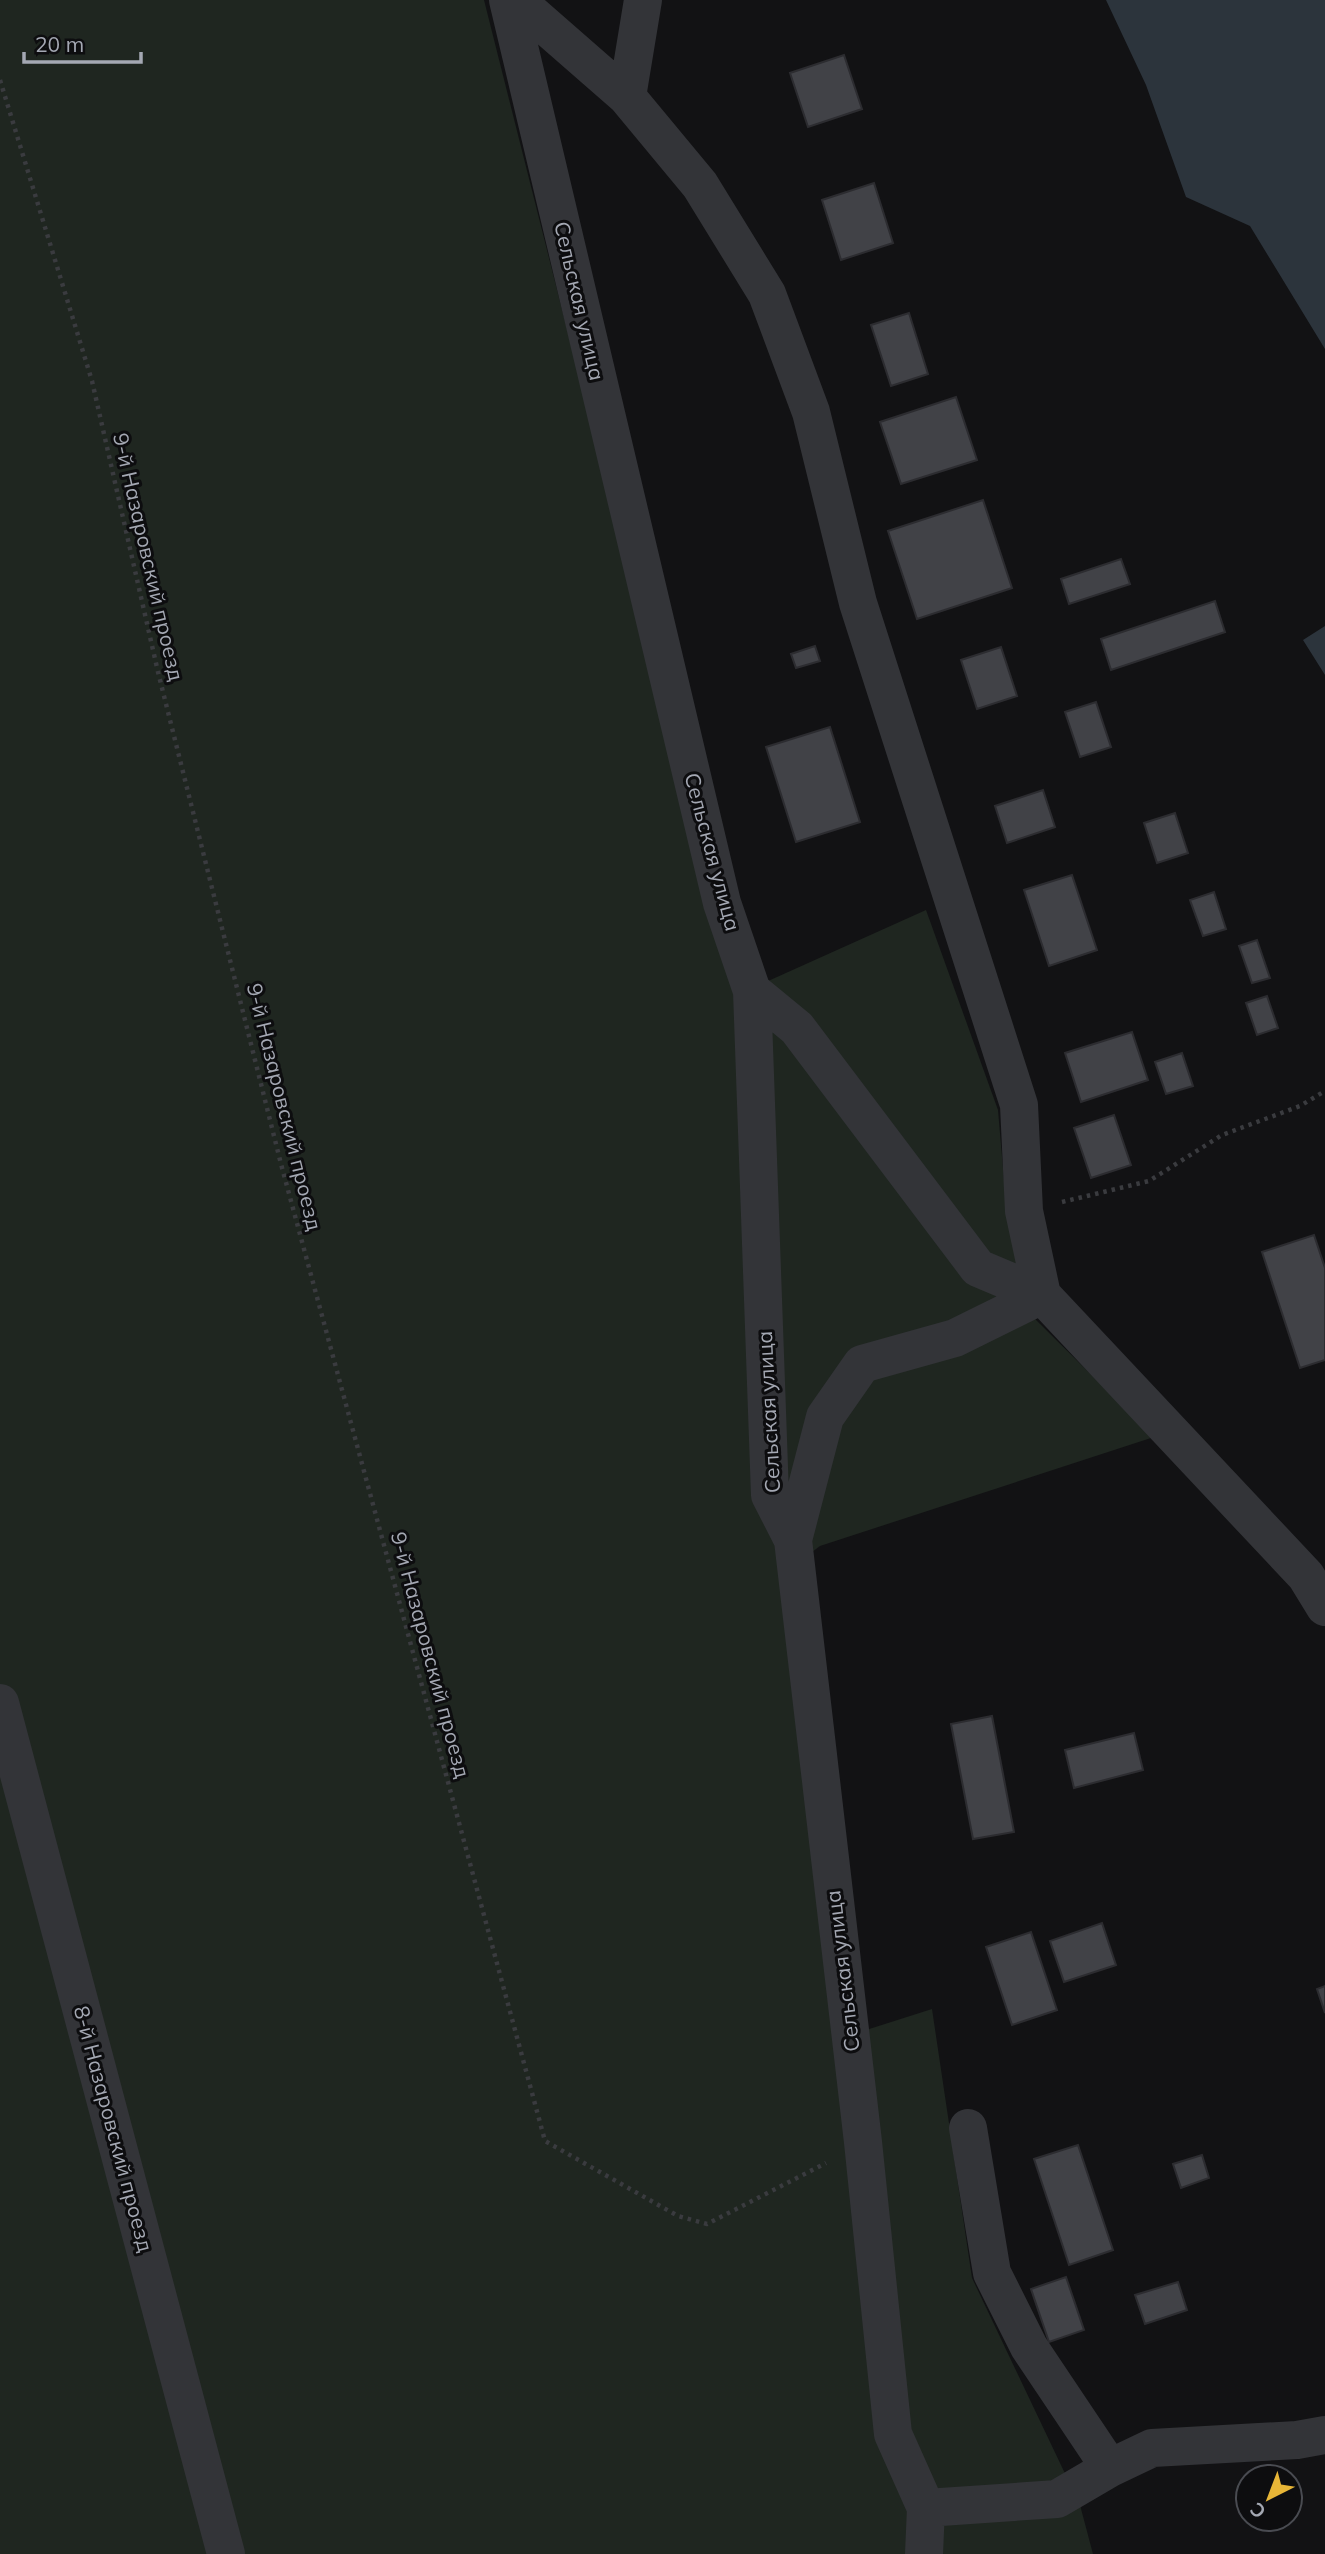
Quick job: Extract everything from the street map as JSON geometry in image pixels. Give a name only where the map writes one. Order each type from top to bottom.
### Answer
[{"type":"street","name":"Сельская улица","points":[[508,0],[722,903],[752,991],[770,1495],[793,1540],[863,2143],[893,2434],[926,2508]]},
{"type":"street","points":[[516,0],[627,97],[700,185],[767,294],[811,412],[858,603],[1018,1105],[1024,1211],[1042,1295]]},
{"type":"street","points":[[627,97],[643,0]]},
{"type":"street","points":[[752,991],[797,1028],[978,1268],[1042,1295],[1306,1576],[1325,1608]]},
{"type":"street","points":[[793,1540],[825,1417],[862,1364],[955,1338],[1042,1295]]},
{"type":"street","name":"8-й Назаровский проезд","points":[[0,1703],[226,2554]]},
{"type":"street","points":[[968,2128],[992,2273],[1029,2347],[1110,2468]]},
{"type":"street","points":[[925,2554],[926,2508],[1057,2499],[1110,2468],[1152,2448],[1297,2440],[1325,2435]]},
{"type":"path","name":"9-й Назаровский проезд","points":[[0,80],[92,382],[158,672],[281,1164],[545,2141],[678,2216],[707,2224],[863,2143]]},
{"type":"path","points":[[1024,1211],[1149,1181],[1223,1135],[1300,1107],[1325,1091]]},
{"type":"shaded area","points":[[0,0],[484,0],[735,996],[926,910],[998,1110],[1007,1215],[1032,1316],[1154,1437],[820,1546],[780,1576],[841,2038],[932,2009],[972,2278],[1080,2505],[1093,2554],[0,2554]]},
{"type":"shaded area","points":[[1106,0],[1325,0],[1325,349],[1250,226],[1186,197],[1146,85]]},
{"type":"shaded area","points":[[1325,626],[1325,675],[1303,640]]},
{"type":"building","points":[[844,55],[862,109],[808,127],[790,73]]},
{"type":"building","points":[[874,183],[893,243],[841,260],[822,200]]},
{"type":"building","points":[[909,313],[928,374],[891,386],[871,325]]},
{"type":"building","points":[[956,397],[977,460],[901,484],[880,422]]},
{"type":"building","points":[[983,500],[1012,588],[917,619],[888,531]]},
{"type":"building","points":[[1121,559],[1130,584],[1069,604],[1061,579]]},
{"type":"building","points":[[1215,601],[1225,632],[1111,670],[1101,639]]},
{"type":"building","points":[[815,646],[820,661],[796,668],[791,654]]},
{"type":"building","points":[[1001,647],[1017,696],[977,709],[961,660]]},
{"type":"building","points":[[1096,702],[1111,747],[1080,757],[1065,712]]},
{"type":"building","points":[[830,727],[860,822],[796,842],[766,747]]},
{"type":"building","points":[[1043,790],[1055,827],[1007,843],[995,806]]},
{"type":"building","points":[[1175,813],[1188,853],[1157,863],[1144,823]]},
{"type":"building","points":[[1072,875],[1097,950],[1049,966],[1024,890]]},
{"type":"building","points":[[1214,892],[1226,929],[1203,936],[1190,900]]},
{"type":"building","points":[[1257,940],[1270,978],[1252,983],[1239,946]]},
{"type":"building","points":[[1267,996],[1278,1028],[1257,1035],[1246,1003]]},
{"type":"building","points":[[1132,1032],[1148,1080],[1081,1102],[1065,1053]]},
{"type":"building","points":[[1182,1053],[1193,1086],[1166,1094],[1155,1062]]},
{"type":"building","points":[[1114,1115],[1131,1165],[1091,1178],[1074,1128]]},
{"type":"building","points":[[1314,1235],[1325,1268],[1325,1360],[1300,1368],[1262,1252]]},
{"type":"building","points":[[992,1716],[1014,1832],[973,1839],[951,1724]]},
{"type":"building","points":[[1134,1733],[1143,1770],[1074,1788],[1065,1750]]},
{"type":"building","points":[[1102,1923],[1116,1965],[1064,1982],[1050,1941]]},
{"type":"building","points":[[1031,1932],[1057,2010],[1012,2025],[986,1947]]},
{"type":"building","points":[[1325,1986],[1325,2013],[1317,1989]]},
{"type":"building","points":[[1078,2145],[1113,2250],[1069,2265],[1034,2159]]},
{"type":"building","points":[[1202,2155],[1209,2178],[1181,2188],[1173,2164]]},
{"type":"building","points":[[1066,2277],[1084,2330],[1049,2342],[1031,2289]]},
{"type":"building","points":[[1178,2282],[1187,2310],[1145,2324],[1135,2295]]}]
